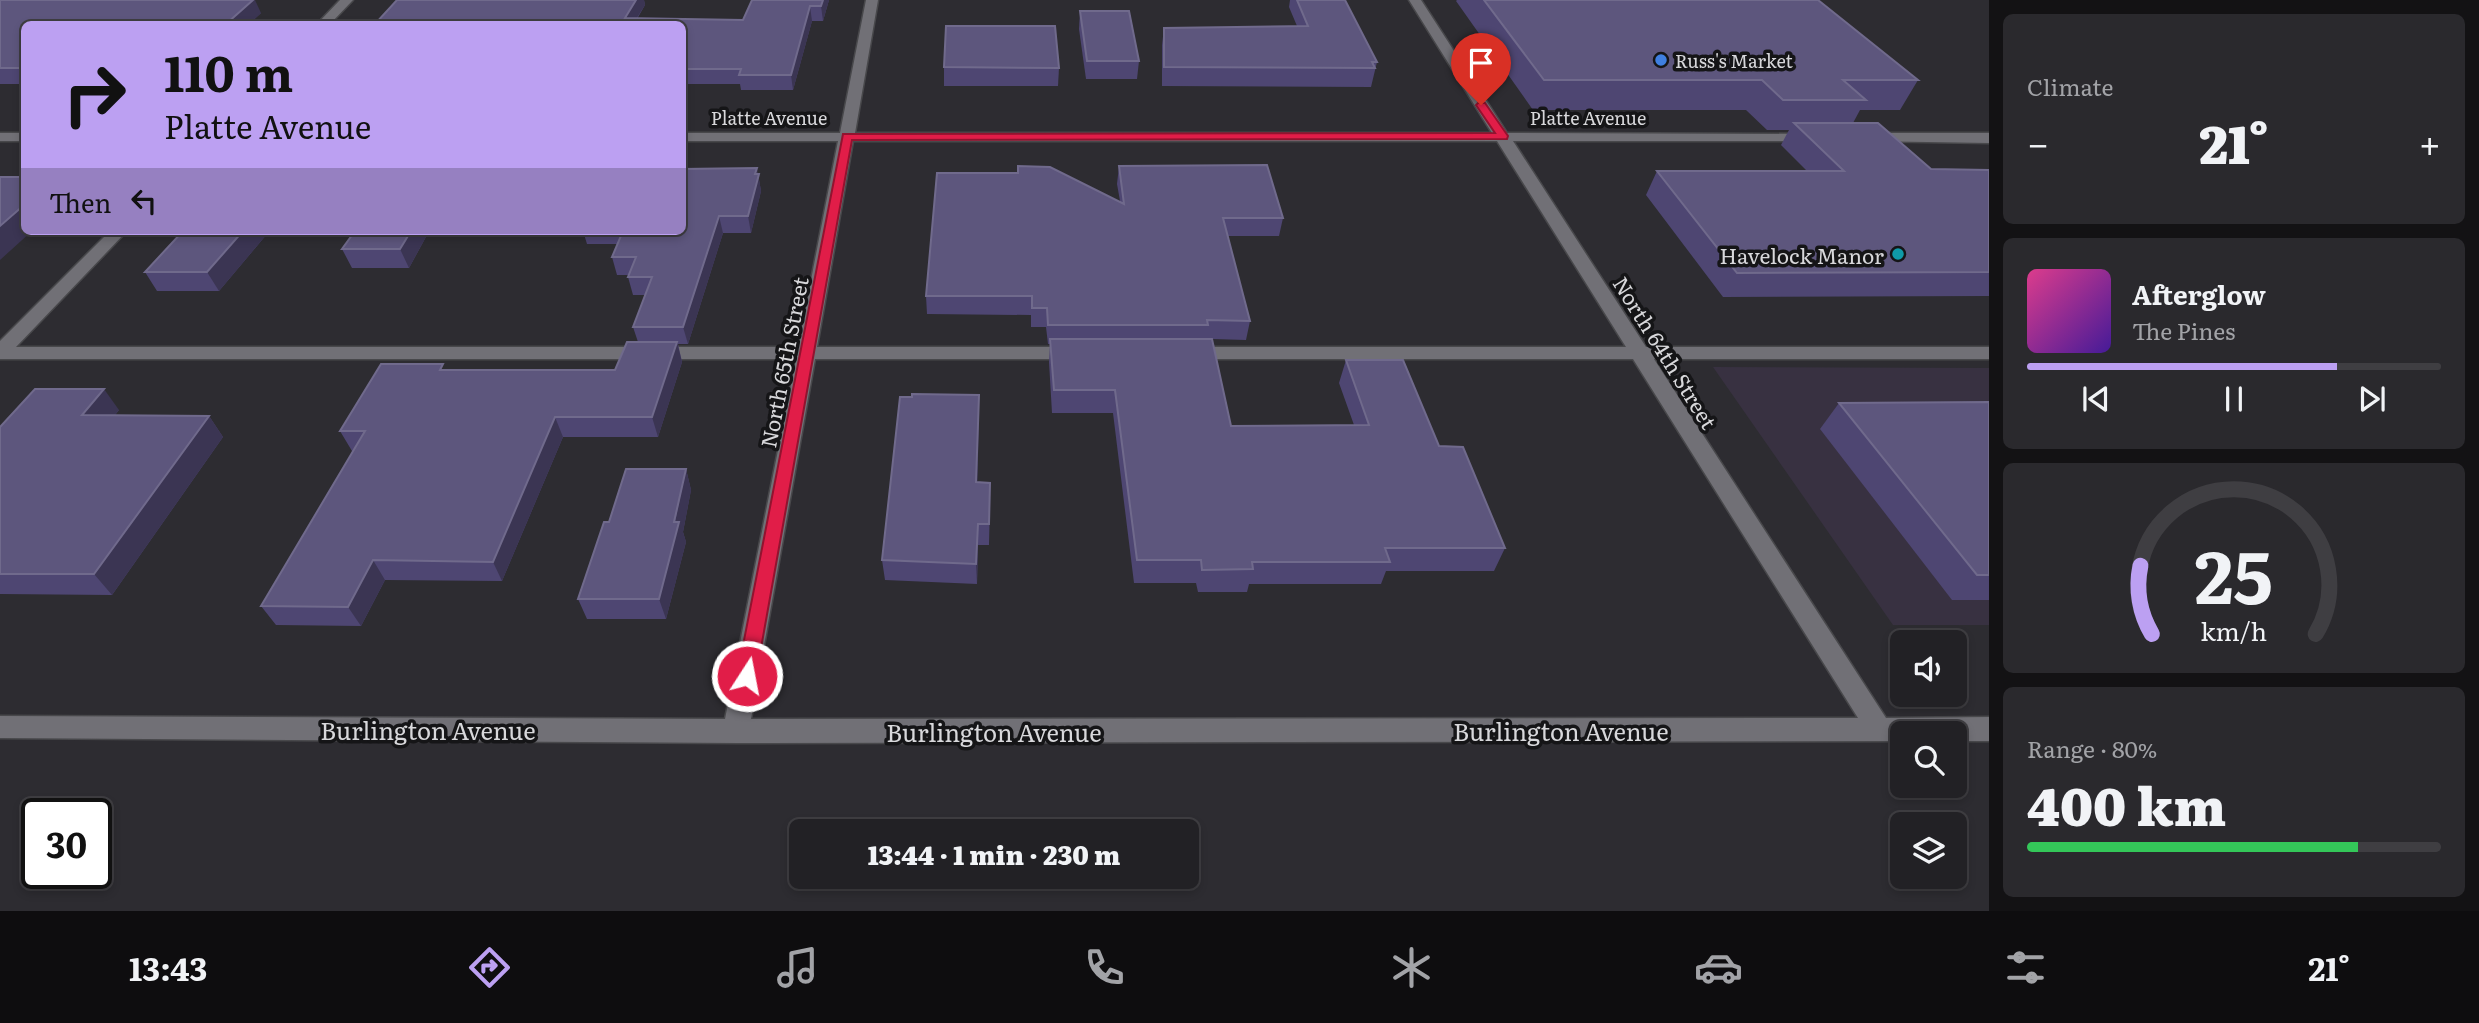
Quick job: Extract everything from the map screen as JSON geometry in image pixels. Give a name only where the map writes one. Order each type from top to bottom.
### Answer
[{"type":"street","points":[[326,21],[347,0]]},
{"type":"street","name":"North 65th Street","points":[[736,731],[872,0]]},
{"type":"street","name":"North 64th Street","points":[[1415,0],[1879,729]]},
{"type":"street","points":[[0,137],[21,137]]},
{"type":"street","name":"Platte Avenue","points":[[686,137],[1822,137]]},
{"type":"street","points":[[1850,137],[1989,138]]},
{"type":"street","points":[[0,353],[115,235]]},
{"type":"street","points":[[0,353],[1101,353]]},
{"type":"street","points":[[1171,353],[1989,353]]},
{"type":"street","name":"Burlington Avenue","points":[[0,727],[736,731],[1989,729]]},
{"type":"shaded area","points":[[1713,367],[1989,368],[1989,625],[1893,625]]},
{"type":"building","points":[[0,0],[253,0],[229,21],[21,21],[21,68],[0,68]]},
{"type":"building","points":[[397,0],[636,0],[625,18],[743,20],[752,0],[823,0],[821,6],[810,6],[791,75],[739,75],[741,69],[686,69],[686,21],[378,21]]},
{"type":"building","points":[[1297,0],[1345,0],[1377,62],[1372,62],[1375,68],[1164,67],[1164,28],[1308,26]]},
{"type":"building","name":"Russ's Market","points":[[1484,0],[1818,0],[1918,80],[1843,80],[1866,100],[1783,100],[1762,80],[1544,80]]},
{"type":"building","points":[[1080,11],[1129,11],[1139,61],[1087,61]]},
{"type":"building","points":[[946,26],[1055,26],[1059,68],[944,67]]},
{"type":"building","points":[[1794,123],[1878,123],[1931,169],[1989,170],[1989,272],[1737,273],[1657,171],[1844,171]]},
{"type":"building","points":[[1267,165],[1283,218],[1223,218],[1250,321],[1207,320],[1208,325],[1048,325],[1047,308],[1032,308],[1032,296],[926,296],[937,173],[1018,173],[1018,166],[1050,167],[1124,204],[1119,166]]},
{"type":"building","points":[[757,168],[755,174],[759,174],[748,216],[719,216],[683,327],[633,327],[652,277],[628,277],[636,257],[612,257],[621,235],[686,235],[686,169]]},
{"type":"building","points":[[0,177],[21,177],[21,208],[0,226]]},
{"type":"building","points":[[179,235],[239,235],[207,272],[145,272]]},
{"type":"building","points":[[352,235],[409,235],[400,249],[342,249]]},
{"type":"building","points":[[1050,339],[1212,339],[1231,426],[1369,425],[1346,360],[1403,360],[1439,446],[1463,447],[1505,548],[1385,548],[1390,562],[1252,562],[1253,569],[1202,570],[1201,560],[1137,560],[1115,390],[1054,390]]},
{"type":"building","points":[[627,342],[677,342],[652,417],[555,417],[493,562],[373,560],[348,607],[261,606],[365,431],[340,431],[381,364],[443,364],[440,370],[615,370]]},
{"type":"building","points":[[35,389],[104,389],[82,415],[209,416],[94,574],[0,574],[0,427]]},
{"type":"building","points":[[912,394],[979,395],[976,482],[990,483],[989,524],[978,524],[976,564],[882,560],[900,397],[912,397]]},
{"type":"building","points":[[1989,402],[1989,575],[1977,575],[1839,403]]},
{"type":"building","points":[[626,469],[686,469],[674,522],[679,522],[659,599],[578,599],[604,522],[609,522]]},
{"type":"place","name":"Russ's Market","points":[[1661,60]]},
{"type":"place","name":"Havelock Manor","points":[[1898,254]]},
{"type":"route","points":[[747,676],[847,136],[1503,136],[1481,105]]}]
